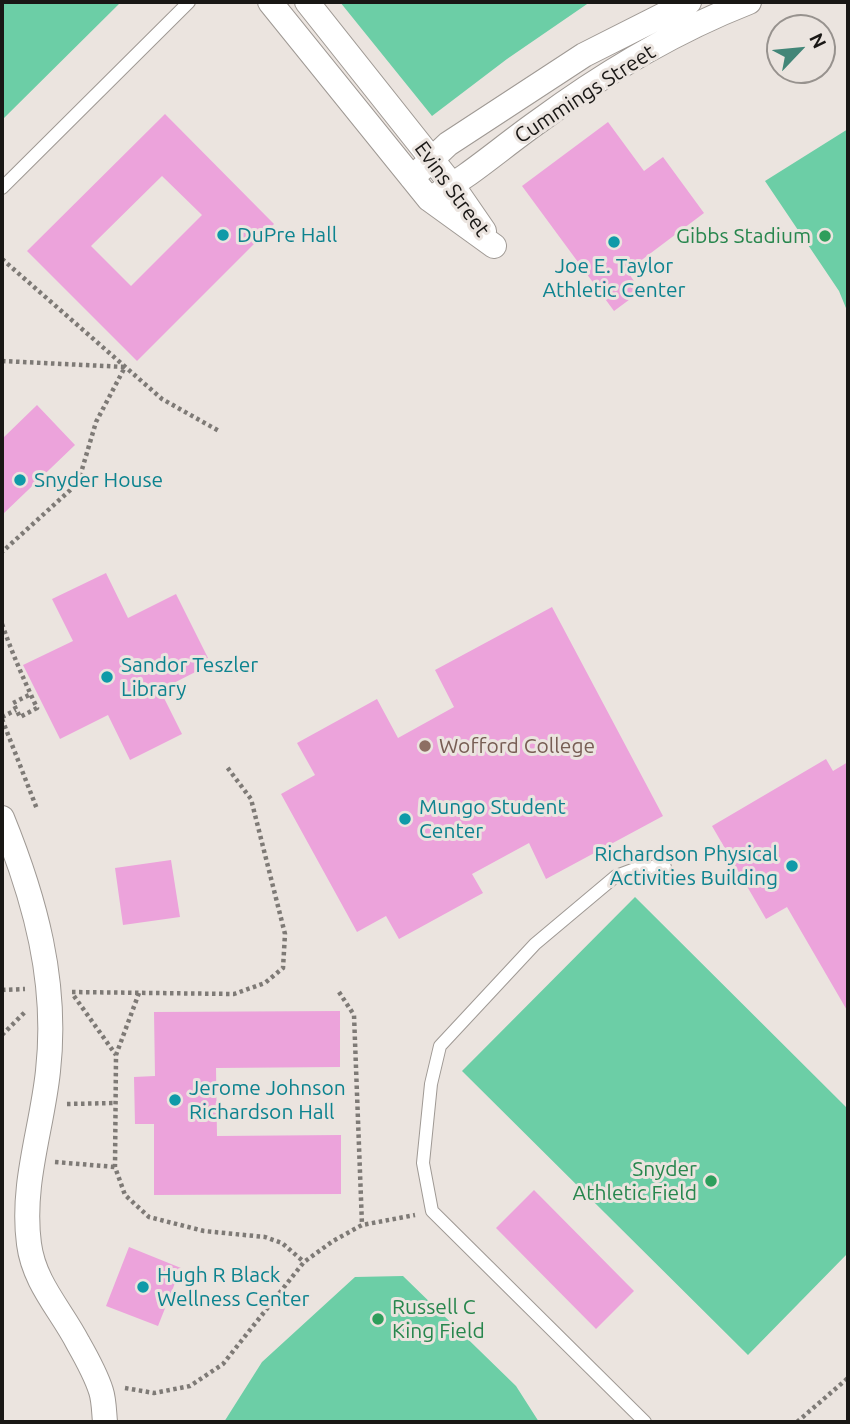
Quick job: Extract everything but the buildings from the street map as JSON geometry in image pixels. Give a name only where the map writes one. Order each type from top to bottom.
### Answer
[{"type":"street","name":"Evins Street","points":[[270,2],[429,199],[494,246],[453,186],[307,2]]},
{"type":"street","name":"Cummings Street","points":[[412,177],[448,145],[584,55],[689,2]]},
{"type":"street","name":"Cummings Street","points":[[429,199],[453,186],[540,120],[621,66],[678,35],[749,2]]},
{"type":"street","points":[[666,13],[678,35]]},
{"type":"street","points":[[2,818],[25,877],[60,990],[51,1004],[49,1069],[31,1165],[27,1203],[29,1246],[41,1286],[78,1342],[102,1391],[106,1422]]},
{"type":"lane","points":[[2,188],[189,2]]},
{"type":"lane","points":[[645,1422],[432,1211],[424,1163],[431,1084],[440,1046],[535,944],[616,876],[640,867],[665,867]]},
{"type":"path","points":[[2,259],[162,399],[219,432]]},
{"type":"path","points":[[2,361],[125,367]]},
{"type":"path","points":[[2,552],[78,483],[96,422],[125,367]]},
{"type":"path","points":[[2,624],[37,708],[20,717],[13,703],[30,694]]},
{"type":"path","points":[[16,710],[2,718],[37,809]]},
{"type":"path","points":[[60,990],[234,994],[265,983],[283,968],[285,934],[251,799],[227,767]]},
{"type":"path","points":[[60,990],[116,1055]]},
{"type":"path","points":[[139,992],[116,1055],[114,1167],[125,1195],[149,1217],[204,1231],[265,1237],[282,1243],[304,1262]]},
{"type":"path","points":[[339,992],[354,1015],[362,1225]]},
{"type":"path","points":[[62,1104],[115,1103]]},
{"type":"path","points":[[31,1165],[51,1162],[114,1167]]},
{"type":"path","points":[[124,1388],[154,1392],[190,1386],[223,1364],[304,1262],[332,1241],[362,1225],[432,1211]]},
{"type":"path","points":[[797,1422],[848,1378]]},
{"type":"green space","points":[[2,2],[121,2],[2,120]]},
{"type":"green space","points":[[340,2],[590,2],[507,59],[432,116]]},
{"type":"green space","name":"Gibbs Stadium","points":[[848,129],[848,313],[839,291],[765,181]]},
{"type":"green space","name":"Snyder Athletic Field","points":[[635,897],[848,1109],[848,1253],[748,1355],[462,1071]]},
{"type":"green space","name":"Russell C King Field","points":[[403,1276],[516,1386],[539,1422],[224,1422],[262,1362],[355,1277]]},
{"type":"place","name":"DuPre Hall","points":[[223,235]]},
{"type":"place","name":"Gibbs Stadium","points":[[825,236]]},
{"type":"place","name":"Joe E. Taylor Athletic Center","points":[[614,242]]},
{"type":"place","name":"Snyder House","points":[[20,480]]},
{"type":"place","name":"Sandor Teszler Library","points":[[107,677]]},
{"type":"place","name":"Wofford College","points":[[425,746]]},
{"type":"place","name":"Mungo Student Center","points":[[405,819]]},
{"type":"place","name":"Richardson Physical Activities Building","points":[[792,866]]},
{"type":"place","name":"Jerome Johnson Richardson Hall","points":[[175,1100]]},
{"type":"place","name":"Snyder Athletic Field","points":[[711,1181]]},
{"type":"place","name":"Hugh R Black Wellness Center","points":[[143,1287]]},
{"type":"place","name":"Russell C King Field","points":[[378,1319]]}]
